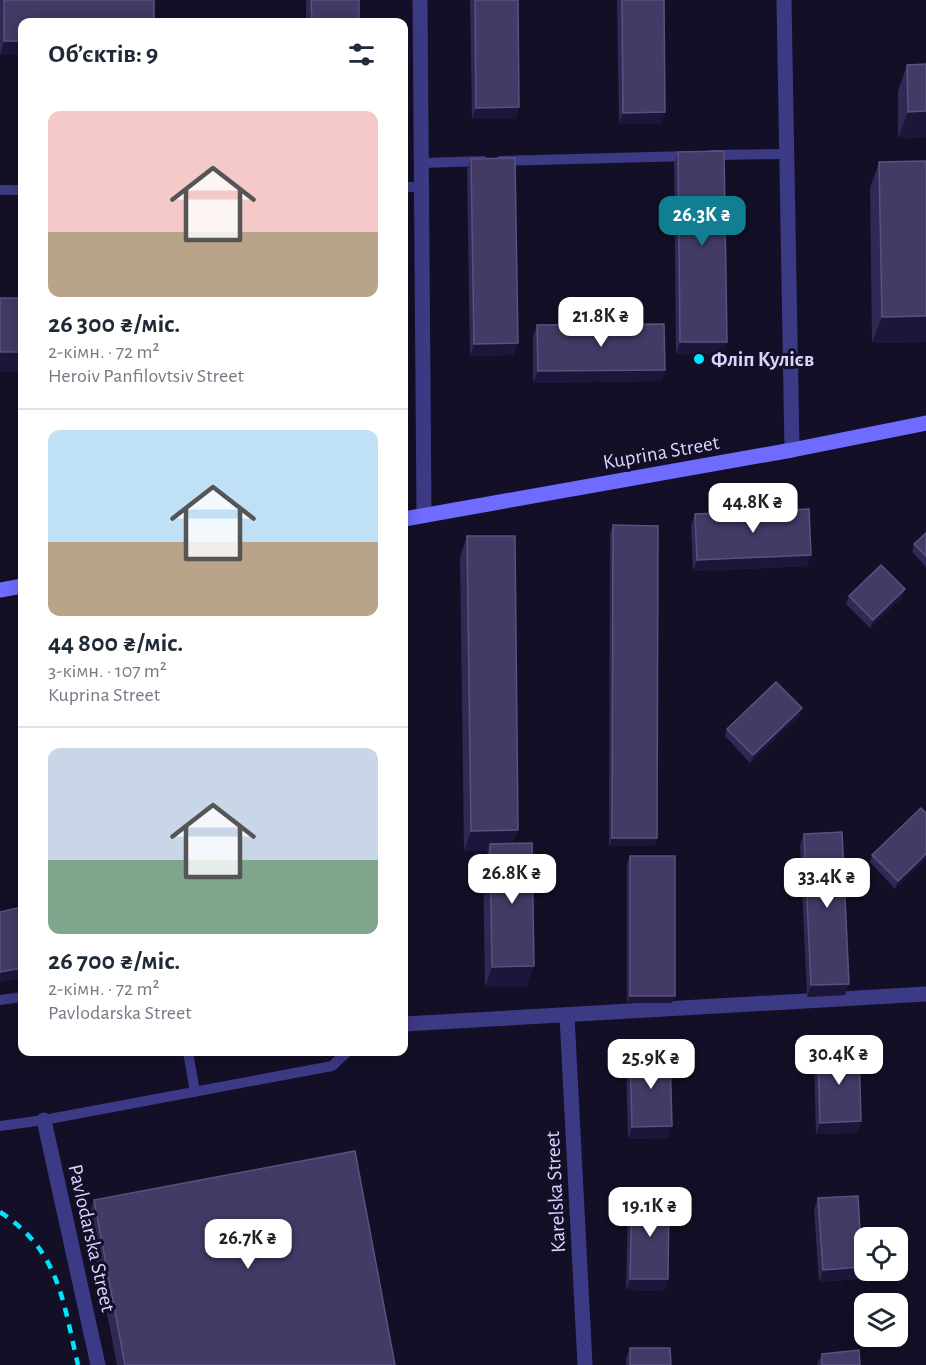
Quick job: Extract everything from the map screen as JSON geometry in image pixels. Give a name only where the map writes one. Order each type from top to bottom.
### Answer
[{"type":"main road","name":"Kuprina Street","points":[[408,518],[792,450],[926,423]]},
{"type":"main road","points":[[0,590],[18,587]]},
{"type":"street","points":[[420,0],[424,515]]},
{"type":"street","points":[[784,0],[792,450]]},
{"type":"street","points":[[408,1024],[926,993]]},
{"type":"street","name":"Karelska Street","points":[[567,1016],[585,1365]]},
{"type":"street","name":"Pavlodarska Street","points":[[44,1120],[98,1365]]},
{"type":"lane","points":[[422,163],[786,154]]},
{"type":"lane","points":[[408,187],[422,187]]},
{"type":"lane","points":[[0,190],[18,190]]},
{"type":"lane","points":[[0,1000],[18,998]]},
{"type":"lane","points":[[189,1056],[195,1092]]},
{"type":"lane","points":[[0,1126],[44,1120],[332,1066],[342,1056]]},
{"type":"building","points":[[4,0],[154,0],[154,18],[18,18],[18,41],[4,41]]},
{"type":"building","points":[[311,0],[359,0],[359,18],[312,18]]},
{"type":"building","points":[[475,0],[518,0],[519,107],[476,108]]},
{"type":"building","points":[[622,0],[664,0],[665,112],[623,113]]},
{"type":"building","points":[[926,64],[926,111],[908,112],[907,65]]},
{"type":"building","points":[[724,151],[727,342],[680,342],[678,152]]},
{"type":"building","points":[[515,158],[518,343],[474,344],[471,159]]},
{"type":"building","points":[[926,161],[926,316],[882,317],[879,162]]},
{"type":"building","points":[[0,298],[18,298],[18,352],[0,352]]},
{"type":"building","points":[[664,324],[665,370],[538,371],[537,325]]},
{"type":"building","points":[[809,509],[811,555],[697,560],[695,514]]},
{"type":"building","points":[[613,525],[658,526],[657,838],[612,838]]},
{"type":"building","points":[[926,533],[926,556],[914,544]]},
{"type":"building","points":[[467,536],[515,536],[518,830],[471,831]]},
{"type":"building","points":[[881,565],[905,589],[873,620],[849,596]]},
{"type":"building","points":[[776,682],[802,708],[753,755],[727,729]]},
{"type":"building","points":[[921,808],[926,813],[926,854],[898,881],[872,855]]},
{"type":"building","points":[[842,832],[849,984],[811,985],[804,834]]},
{"type":"building","points":[[532,843],[534,966],[492,967],[490,844]]},
{"type":"building","points":[[630,856],[675,856],[675,996],[630,996]]},
{"type":"building","points":[[18,908],[18,969],[0,972],[0,912]]},
{"type":"building","points":[[859,1049],[861,1121],[820,1123],[818,1050]]},
{"type":"building","points":[[670,1052],[672,1126],[632,1127],[630,1053]]},
{"type":"building","points":[[355,1151],[395,1365],[125,1365],[94,1200]]},
{"type":"building","points":[[632,1196],[669,1196],[668,1279],[630,1279]]},
{"type":"building","points":[[858,1196],[860,1227],[854,1227],[854,1268],[823,1270],[818,1198]]},
{"type":"building","points":[[630,1348],[670,1348],[671,1365],[630,1365]]},
{"type":"building","points":[[859,1350],[860,1365],[822,1365],[822,1354]]},
{"type":"railway","points":[[0,1212],[20,1227],[47,1260],[62,1298],[78,1365]]},
{"type":"place","name":"Фліп Кулієв","points":[[699,359]]}]
